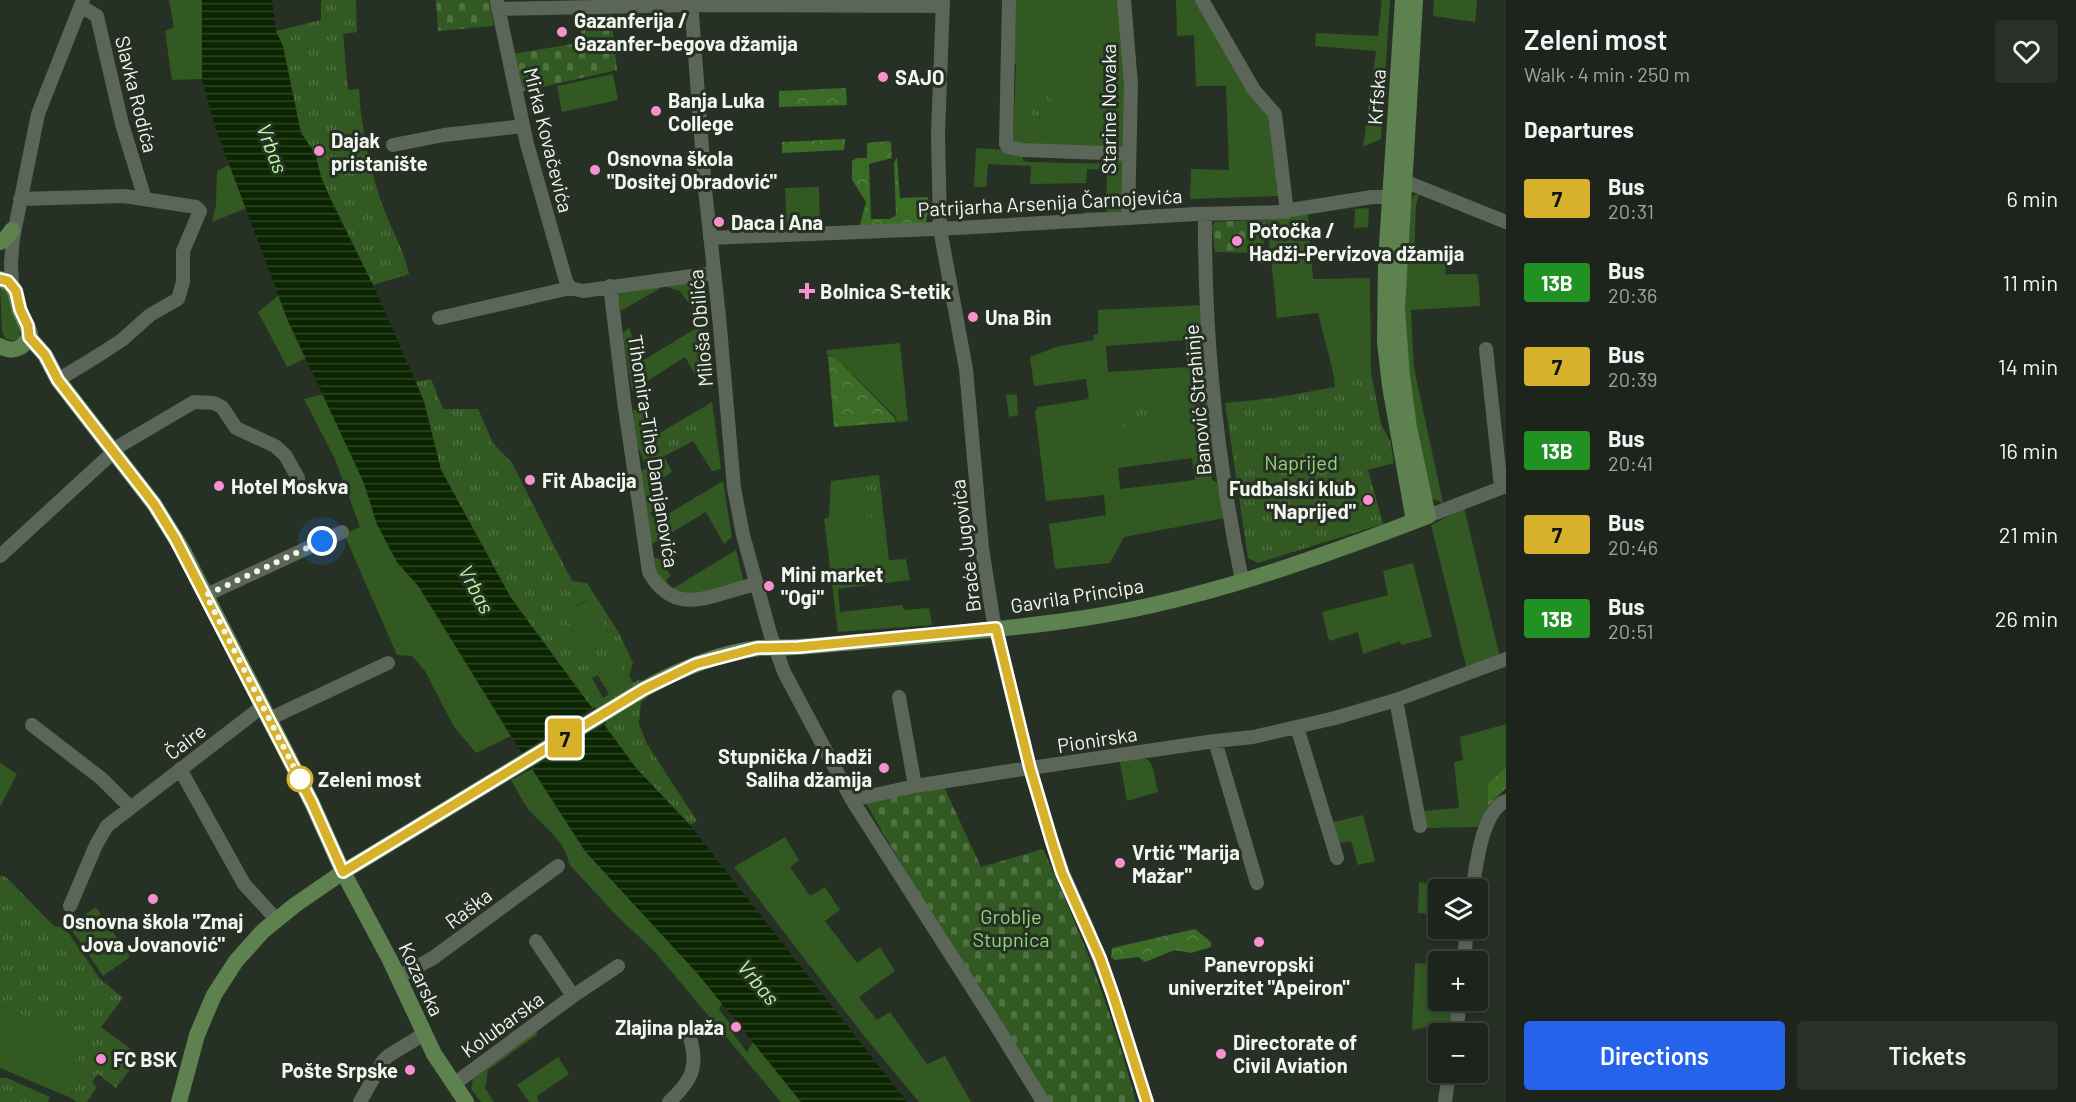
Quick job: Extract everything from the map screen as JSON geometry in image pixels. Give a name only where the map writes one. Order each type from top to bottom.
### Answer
[{"type":"main road","name":"Krfska","points":[[1403,0],[1384,304],[1385,342],[1390,386],[1421,518]]},
{"type":"main road","name":"Krfska","points":[[1415,0],[1397,307],[1401,366],[1421,518]]},
{"type":"main road","points":[[6,282],[17,294],[20,309],[28,326],[11,348]]},
{"type":"main road","name":"Kozarska","points":[[11,348],[45,355],[57,379],[154,504],[177,541],[312,803],[343,872],[398,977],[424,1034],[466,1102]]},
{"type":"main road","name":"Gavrila Principa","points":[[179,1102],[197,1035],[214,994],[236,961],[276,919],[343,872],[644,689],[681,669],[703,661],[757,648],[936,635],[1105,615],[1180,598],[1242,580],[1327,553],[1421,518]]},
{"type":"street","points":[[1009,0],[1006,144],[1010,148],[1024,150],[1129,154]]},
{"type":"street","name":"Starine Novaka","points":[[1124,0],[1131,84],[1128,218]]},
{"type":"street","points":[[1202,0],[1254,90],[1275,114],[1287,212]]},
{"type":"street","points":[[6,282],[38,114],[82,3]]},
{"type":"street","name":"Slavka Rodića","points":[[82,3],[97,16],[122,124],[145,199]]},
{"type":"street","points":[[498,4],[660,6],[691,3],[943,3]]},
{"type":"street","name":"Miloša Obilića","points":[[691,3],[710,238],[734,488],[743,535],[770,633],[784,672],[852,800],[1043,1102]]},
{"type":"street","name":"Braće Jugovića","points":[[943,3],[938,134],[940,229],[966,369],[984,572],[1030,768],[1062,873],[1100,958],[1122,1019],[1147,1102]]},
{"type":"street","name":"Mirka Kovačevića","points":[[498,4],[523,126],[570,288]]},
{"type":"street","points":[[393,145],[444,135],[523,126]]},
{"type":"street","points":[[1404,182],[1506,222]]},
{"type":"street","points":[[1402,211],[1407,196],[1412,190],[1425,189]]},
{"type":"street","points":[[19,205],[124,196],[196,207],[201,212],[183,251],[183,282],[178,299],[150,315],[109,349],[57,379]]},
{"type":"street","name":"Patrijarha Arsenija Čarnojevića","points":[[710,238],[1287,212],[1372,197],[1390,197]]},
{"type":"street","points":[[0,270],[6,236],[19,205]]},
{"type":"street","name":"Banović Strahinje","points":[[1205,214],[1210,351],[1221,468],[1242,580]]},
{"type":"street","points":[[439,318],[570,288],[583,291],[714,273]]},
{"type":"street","name":"Tihomira-Tihe Damjanovića","points":[[610,286],[649,572],[667,594],[689,601],[757,584]]},
{"type":"street","points":[[1486,349],[1504,487]]},
{"type":"street","points":[[0,556],[121,445],[191,403],[207,401],[222,407],[236,428],[275,446],[285,455],[298,478]]},
{"type":"street","name":"Gavrila Principa","points":[[1421,518],[1504,487]]},
{"type":"street","points":[[206,595],[342,532]]},
{"type":"street","name":"Pionirska","points":[[852,800],[915,786],[1253,737],[1298,728],[1396,700],[1506,659]]},
{"type":"street","name":"Čaire","points":[[70,906],[102,834],[107,826],[130,807],[180,769],[266,712],[388,663]]},
{"type":"street","points":[[899,697],[915,786]]},
{"type":"street","points":[[1396,700],[1420,826]]},
{"type":"street","points":[[32,725],[102,780],[130,807]]},
{"type":"street","points":[[1298,728],[1337,858]]},
{"type":"street","points":[[1215,741],[1257,883]]},
{"type":"street","points":[[180,769],[244,884],[276,919]]},
{"type":"street","points":[[1474,879],[1484,831],[1493,812],[1506,801]]},
{"type":"street","name":"Raška","points":[[398,977],[433,958],[558,867]]},
{"type":"street","name":"Kolubarska","points":[[536,941],[573,996]]},
{"type":"street","name":"Kolubarska","points":[[454,1084],[573,996],[618,966]]},
{"type":"street","points":[[360,1102],[383,1060],[424,1034]]},
{"type":"street","points":[[669,1102],[692,1072],[695,1053],[690,1038]]},
{"type":"street","points":[[1445,1102],[1448,1083]]},
{"type":"green space","points":[[169,0],[202,0],[202,79],[172,80],[165,31],[174,27]]},
{"type":"green space","points":[[321,0],[356,0],[357,32],[343,34],[348,90],[359,89],[363,130],[372,169],[382,205],[409,274],[373,285],[331,200],[321,177],[315,153],[301,133],[276,31],[321,20]]},
{"type":"green space","points":[[436,0],[489,0],[494,26],[438,31]]},
{"type":"green space","points":[[1012,0],[1123,0],[1128,151],[1015,142],[1013,140],[1016,64],[1011,64]],"holes":[[[1037,97],[1048,97],[1052,103],[1041,119],[1035,117],[1031,102]]]},
{"type":"green space","points":[[1176,0],[1199,0],[1273,117],[1281,196],[1190,199],[1191,169],[1229,170],[1226,86],[1196,86],[1194,35],[1177,36]]},
{"type":"green space","points":[[1382,0],[1390,0],[1381,139],[1363,147],[1376,51],[1315,46],[1316,33],[1378,36]]},
{"type":"green space","points":[[1434,0],[1477,0],[1475,22],[1433,16]]},
{"type":"green space","points":[[611,13],[617,70],[520,92],[513,54],[584,42],[576,15]]},
{"type":"green space","points":[[613,74],[618,100],[562,112],[557,86]]},
{"type":"green space","points":[[846,88],[847,105],[779,107],[779,91]]},
{"type":"green space","points":[[1042,95],[1047,96],[1053,102],[1053,112],[1047,118],[1042,119],[1037,118],[1031,112],[1030,107],[1031,102],[1037,96]]},
{"type":"green space","points":[[845,139],[844,150],[782,153],[782,142]]},
{"type":"green space","points":[[891,142],[892,158],[869,164],[871,219],[890,219],[896,215],[894,163],[897,157],[900,198],[927,197],[930,204],[925,226],[859,228],[866,202],[852,180],[852,161],[857,158],[867,158],[867,143]]},
{"type":"green space","points":[[976,148],[1023,151],[1023,161],[1031,162],[1113,164],[1114,158],[1124,158],[1122,211],[1084,214],[1085,212],[1106,212],[1107,170],[1087,169],[1086,183],[1030,184],[1031,166],[988,164],[986,187],[974,187]]},
{"type":"green space","points":[[231,164],[247,208],[212,222],[216,205],[217,171]]},
{"type":"green space","points":[[819,187],[820,233],[787,235],[785,188]]},
{"type":"green space","points":[[1419,194],[1416,206],[1414,255],[1447,259],[1445,274],[1477,274],[1479,285],[1480,306],[1411,310],[1414,368],[1443,503],[1431,498],[1414,424],[1403,297],[1410,204],[1414,195]]},
{"type":"green space","points":[[1369,208],[1368,227],[1354,228],[1355,209]]},
{"type":"green space","points":[[1308,214],[1313,279],[1370,278],[1371,372],[1334,378],[1318,313],[1277,318],[1267,219]]},
{"type":"green space","points":[[1266,219],[1262,253],[1215,252],[1212,227],[1215,222]]},
{"type":"green space","points":[[701,282],[702,305],[693,309],[680,291],[664,286],[621,311],[615,289]]},
{"type":"green space","points":[[0,285],[4,286],[21,331],[19,338],[14,341],[6,339],[2,332]]},
{"type":"green space","points":[[279,295],[288,321],[306,358],[287,367],[258,312]]},
{"type":"green space","points":[[1202,305],[1214,457],[1210,461],[1212,480],[1218,483],[1225,518],[1124,537],[1110,563],[1055,569],[1049,524],[1106,515],[1104,495],[1046,501],[1035,411],[1038,407],[1089,399],[1086,379],[1034,386],[1030,357],[1056,347],[1094,340],[1093,335],[1098,334],[1098,310]],"holes":[[[1186,340],[1187,367],[1108,372],[1106,346]],[[1192,458],[1195,480],[1120,489],[1118,468]]]},
{"type":"green space","points":[[703,324],[710,385],[702,386],[685,357],[632,391],[623,334],[629,327],[636,348],[630,353],[637,364]]},
{"type":"green space","points":[[900,343],[908,421],[897,422],[895,416],[834,356],[827,355],[827,350]]},
{"type":"green space","points":[[828,356],[835,357],[894,417],[896,422],[834,427]]},
{"type":"green space","name":"Naprijed","points":[[1371,372],[1381,424],[1390,441],[1394,463],[1368,470],[1383,524],[1258,563],[1248,558],[1225,403],[1274,398],[1335,387],[1334,378]]},
{"type":"green space","points":[[431,379],[443,409],[478,409],[493,443],[512,463],[572,581],[587,583],[619,633],[633,663],[629,675],[633,683],[640,679],[648,697],[641,702],[639,724],[647,744],[697,821],[690,825],[636,768],[511,598],[441,470],[424,402],[416,382]],"holes":[[[588,599],[608,632],[584,647],[563,615]],[[617,661],[629,681],[610,693],[598,673]],[[598,675],[609,694],[603,698],[592,678]]]},
{"type":"green space","points":[[324,394],[364,483],[377,524],[397,562],[419,587],[511,736],[476,753],[454,727],[425,671],[412,656],[397,655],[344,534],[360,527],[335,459],[304,399]]},
{"type":"green space","points":[[1017,394],[1018,415],[1009,417],[1006,395]]},
{"type":"green space","points":[[712,402],[721,469],[712,471],[693,441],[646,466],[639,449],[635,450],[633,410],[642,409],[652,425],[643,432],[648,440]]},
{"type":"green space","points":[[1155,405],[1157,423],[1117,427],[1115,409]]},
{"type":"green space","points":[[695,416],[704,431],[671,449],[662,435]]},
{"type":"green space","points":[[665,458],[672,472],[649,486],[661,507],[650,513],[656,521],[723,481],[732,537],[724,544],[706,512],[649,546],[637,473]]},
{"type":"green space","points":[[879,475],[889,560],[906,559],[910,580],[838,589],[840,612],[902,605],[904,610],[929,608],[932,625],[838,632],[824,519],[829,517],[831,481]]},
{"type":"green space","points":[[876,478],[880,515],[862,518],[858,480]]},
{"type":"green space","points":[[1464,508],[1500,657],[1467,670],[1431,525]]},
{"type":"green space","points":[[736,550],[744,583],[697,596],[680,595],[657,578],[652,557],[660,559],[671,576],[666,580],[672,589]]},
{"type":"green space","points":[[1413,563],[1432,637],[1401,645],[1400,641],[1363,654],[1358,632],[1329,641],[1322,612],[1388,595],[1383,571]]},
{"type":"green space","points":[[589,599],[608,632],[584,648],[563,615]]},
{"type":"green space","points":[[617,661],[629,681],[610,693],[598,673]]},
{"type":"green space","points":[[1506,724],[1506,767],[1489,784],[1488,806],[1479,827],[1425,828],[1421,811],[1459,808],[1454,762],[1463,760],[1460,737]]},
{"type":"green space","points":[[1119,757],[1149,761],[1158,792],[1127,801]]},
{"type":"green space","points":[[0,763],[17,774],[0,807]]},
{"type":"green space","points":[[1506,767],[1506,788],[1488,806],[1488,784]]},
{"type":"green space","points":[[532,769],[585,851],[722,1003],[719,1009],[734,1029],[733,1034],[747,1052],[753,1042],[801,1102],[781,1102],[654,951],[617,916],[569,864],[563,848],[553,834],[529,810],[511,780]]},
{"type":"green space","name":"Groblje Stupnica","points":[[943,785],[981,867],[1043,849],[1095,974],[1136,1102],[1050,1102],[932,917],[864,800]]},
{"type":"green space","points":[[1363,815],[1375,861],[1358,865],[1351,841],[1336,844],[1330,823]]},
{"type":"green space","points":[[785,837],[799,860],[790,867],[810,896],[825,887],[840,910],[825,921],[857,963],[880,947],[895,971],[859,997],[877,1020],[890,1012],[927,1064],[945,1056],[971,1102],[919,1102],[861,1032],[734,867]]},
{"type":"green space","points":[[0,876],[6,877],[54,926],[65,928],[100,979],[123,998],[101,1027],[140,1056],[116,1088],[98,1074],[92,1082],[97,1087],[87,1102],[77,1102],[69,1097],[82,1077],[70,1068],[89,1040],[0,1007]]},
{"type":"green space","points":[[1419,882],[1428,884],[1428,914],[1418,913]]},
{"type":"green space","points":[[96,907],[130,957],[103,976],[69,926]]},
{"type":"green space","points":[[1195,929],[1211,942],[1211,947],[1191,953],[1175,950],[1145,962],[1138,957],[1115,960],[1111,957],[1112,948]]},
{"type":"green space","points":[[1415,963],[1428,964],[1428,1011],[1454,1011],[1452,1022],[1428,1023],[1428,1027],[1412,1030]]},
{"type":"green space","points":[[0,1007],[89,1040],[70,1068],[82,1077],[69,1097],[0,1068]]},
{"type":"green space","points":[[534,1029],[538,1034],[488,1070],[485,1088],[494,1102],[481,1102],[471,1089],[474,1074]]},
{"type":"green space","points":[[558,1057],[569,1074],[537,1096],[539,1102],[529,1102],[517,1085]]},
{"type":"green space","points":[[0,1078],[7,1078],[50,1097],[48,1102],[0,1102]]},
{"type":"water","name":"Vrbas","points":[[202,0],[272,0],[276,31],[283,46],[301,133],[315,153],[321,177],[331,200],[373,285],[416,382],[424,402],[441,470],[511,598],[636,768],[690,825],[907,1102],[801,1102],[698,974],[585,851],[419,587],[397,562],[377,524],[364,483],[288,321],[215,127],[202,79]]},
{"type":"pier","points":[[595,707],[607,723],[529,770],[520,754],[550,734],[564,721]]},
{"type":"bus line","name":"7","points":[[0,279],[8,281],[16,291],[20,309],[28,326],[29,337],[45,355],[58,380],[154,504],[175,538],[312,803],[343,872],[644,689],[681,669],[757,648],[799,647],[996,628],[1030,768],[1052,842],[1062,873],[1100,958],[1130,1043],[1147,1102]]},
{"type":"place","name":"Gazanferija / Gazanfer-begova džamija","points":[[562,32]]},
{"type":"place","name":"SAJO","points":[[883,77]]},
{"type":"place","name":"Banja Luka College","points":[[656,111]]},
{"type":"place","name":"Dajak pristanište","points":[[319,151]]},
{"type":"place","name":"Osnovna škola \"Dositej Obradović\"","points":[[595,170]]},
{"type":"place","name":"Daca i Ana","points":[[719,222]]},
{"type":"place","name":"Potočka / Hadži-Pervizova džamija","points":[[1237,241]]},
{"type":"place","name":"Bolnica S-tetik","points":[[807,291]]},
{"type":"place","name":"Una Bin","points":[[973,317]]},
{"type":"place","name":"Fit Abacija","points":[[530,480]]},
{"type":"place","name":"Hotel Moskva","points":[[219,486]]},
{"type":"place","name":"Fudbalski klub \"Naprijed\"","points":[[1368,500]]},
{"type":"place","name":"Mini market \"Ogi\"","points":[[769,586]]},
{"type":"place","name":"Stupnička / hadži Saliha džamija","points":[[884,768]]},
{"type":"place","name":"Zeleni most","points":[[300,779]]},
{"type":"place","name":"Vrtić \"Marija Mažar\"","points":[[1120,863]]},
{"type":"place","name":"Osnovna škola \"Zmaj Jova Jovanović\"","points":[[153,899]]},
{"type":"place","name":"Panevropski univerzitet \"Apeiron\"","points":[[1259,942]]},
{"type":"place","name":"Zlajina plaža","points":[[736,1027]]},
{"type":"place","name":"Directorate of Civil Aviation","points":[[1221,1054]]},
{"type":"place","name":"FC BSK","points":[[101,1059]]},
{"type":"place","name":"Pošte Srpske","points":[[410,1070]]},
{"type":"route","points":[[300,779],[304,787],[206,595],[322,541]]}]
